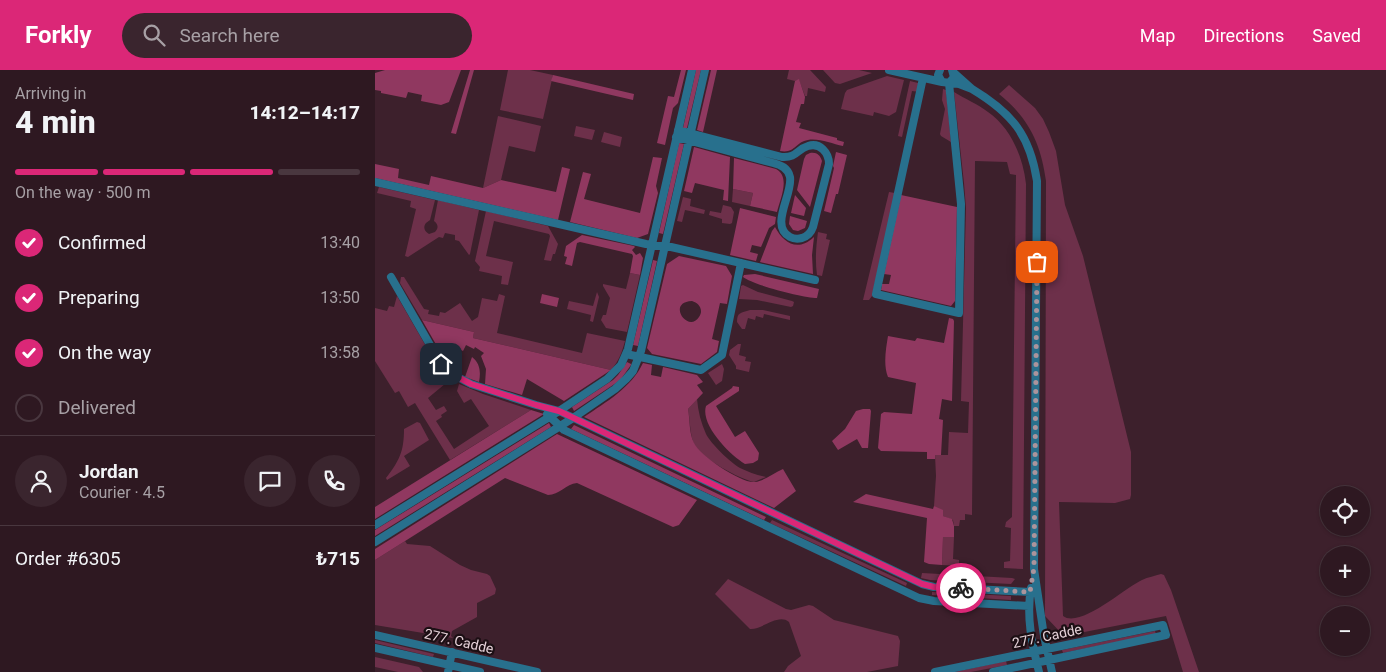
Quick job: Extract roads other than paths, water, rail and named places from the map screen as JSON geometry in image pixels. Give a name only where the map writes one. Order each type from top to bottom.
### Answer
[{"type":"street","points":[[375,525],[559,411],[612,376],[621,365],[627,354],[692,70]]},
{"type":"street","points":[[375,542],[573,418],[623,382],[633,371],[639,357],[705,70]]},
{"type":"street","points":[[889,70],[909,72],[923,78],[959,84],[972,89],[1004,111],[1020,131],[1031,156],[1037,181],[1034,568],[1040,615],[1052,672]]},
{"type":"street","points":[[940,70],[938,75],[940,80],[945,82]]},
{"type":"street","points":[[945,82],[954,77],[953,71]]},
{"type":"street","points":[[953,71],[972,89]]},
{"type":"street","points":[[923,78],[876,294],[959,313],[961,204],[945,82]]},
{"type":"street","points":[[677,134],[788,157],[795,155],[806,147],[814,145],[823,150],[829,159],[829,164],[813,227],[809,234],[796,239],[789,236],[781,225],[790,183],[789,175],[785,169],[777,164],[690,137]]},
{"type":"street","points":[[785,169],[788,157]]},
{"type":"street","points":[[375,182],[815,280]]},
{"type":"street","points":[[627,354],[701,370],[722,355],[741,263]]},
{"type":"street","points":[[391,277],[439,360],[457,378],[559,411],[916,582],[934,587],[1030,592]]},
{"type":"street","points":[[536,405],[559,427],[580,438],[914,596],[934,601],[1029,606]]},
{"type":"street","points":[[1034,568],[1030,592],[1029,625],[1039,672]]},
{"type":"street","points":[[914,596],[916,582]]},
{"type":"street","name":"277. Cadde","points":[[935,672],[1163,625],[1166,635],[993,672]]},
{"type":"street","name":"277. Cadde","points":[[375,635],[537,672]]},
{"type":"street","name":"277. Cadde","points":[[375,648],[449,668],[480,672]]},
{"type":"street","points":[[449,668],[452,652]]}]
